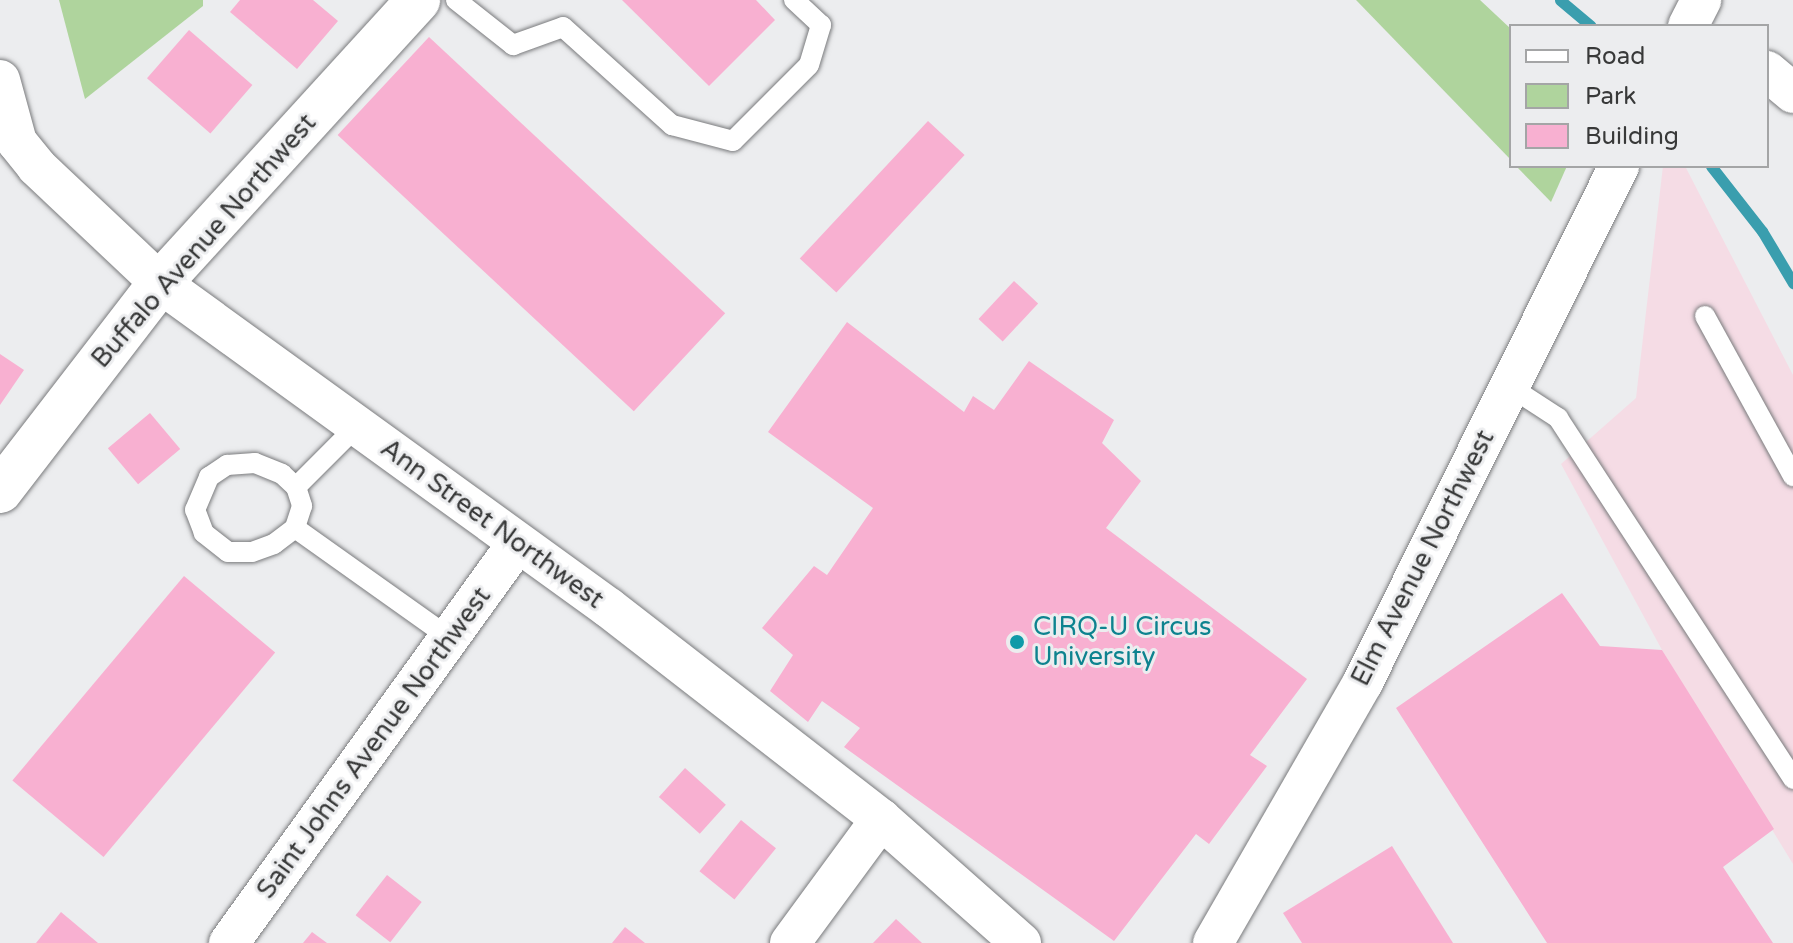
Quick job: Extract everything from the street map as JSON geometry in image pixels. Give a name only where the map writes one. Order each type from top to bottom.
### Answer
[{"type":"street","name":"Buffalo Avenue Northwest","points":[[0,491],[160,283],[418,0]]},
{"type":"street","points":[[1769,73],[1793,93]]},
{"type":"street","name":"Ann Street Northwest","points":[[0,80],[17,142],[37,167],[160,283],[518,543],[881,819],[1021,943]]},
{"type":"street","name":"Elm Avenue Northwest","points":[[1213,943],[1363,682],[1618,168]]},
{"type":"street","name":"Saint Johns Avenue Northwest","points":[[229,943],[518,543]]},
{"type":"street","points":[[790,943],[881,819]]},
{"type":"lane","points":[[456,0],[513,45],[563,27],[672,125],[733,141],[809,65],[821,25],[794,0]]},
{"type":"lane","points":[[1705,316],[1793,476]]},
{"type":"lane","points":[[1509,386],[1558,418],[1793,779]]},
{"type":"lane","points":[[296,487],[357,426]]},
{"type":"lane","points":[[255,463],[282,474],[296,487],[302,506],[295,528],[252,552],[228,552],[204,533],[195,510],[209,477],[227,465],[255,463]]},
{"type":"lane","points":[[295,528],[450,638]]},
{"type":"shaded area","points":[[1663,168],[1686,168],[1793,375],[1793,864],[1662,650],[1561,464],[1636,398]]},
{"type":"green space","points":[[59,0],[203,0],[203,6],[85,99]]},
{"type":"green space","points":[[1356,0],[1480,0],[1509,27],[1509,158]]},
{"type":"green space","points":[[1518,168],[1566,168],[1551,202]]},
{"type":"building","points":[[240,0],[313,0],[338,21],[297,69],[230,12]]},
{"type":"building","points":[[622,0],[756,0],[775,20],[709,86]]},
{"type":"building","points":[[189,30],[252,85],[210,133],[147,78]]},
{"type":"building","points":[[429,37],[725,313],[634,411],[338,135]]},
{"type":"building","points":[[928,121],[965,155],[836,293],[800,258]]},
{"type":"building","points":[[1014,281],[1038,304],[1003,342],[979,319]]},
{"type":"building","name":"CIRQ-U Circus University","points":[[847,322],[964,412],[973,396],[994,410],[1029,361],[1114,420],[1102,443],[1141,481],[1106,528],[1307,679],[1250,755],[1267,766],[1209,844],[1196,834],[1114,941],[844,747],[860,728],[822,701],[808,722],[770,691],[793,655],[762,628],[814,566],[827,575],[873,508],[768,432]]},
{"type":"building","points":[[0,354],[24,370],[0,405]]},
{"type":"building","points":[[150,413],[180,449],[138,484],[108,448]]},
{"type":"building","points":[[184,576],[275,652],[104,857],[12,781]]},
{"type":"building","points":[[1562,593],[1600,646],[1662,650],[1774,829],[1723,867],[1773,943],[1547,943],[1396,708]]},
{"type":"building","points":[[685,768],[726,805],[700,834],[659,797]]},
{"type":"building","points":[[741,820],[776,848],[734,900],[699,871]]},
{"type":"building","points":[[1392,846],[1453,943],[1302,943],[1283,913]]},
{"type":"building","points":[[387,875],[422,902],[390,942],[356,915]]},
{"type":"building","points":[[61,912],[98,943],[36,943]]},
{"type":"building","points":[[896,919],[922,943],[873,943]]},
{"type":"building","points":[[625,927],[645,943],[612,943]]},
{"type":"building","points":[[312,932],[327,943],[303,943]]},
{"type":"waterway","points":[[1560,0],[1589,24]]},
{"type":"waterway","points":[[1713,168],[1762,231],[1793,283]]},
{"type":"place","name":"CIRQ-U Circus University","points":[[1017,642]]}]
